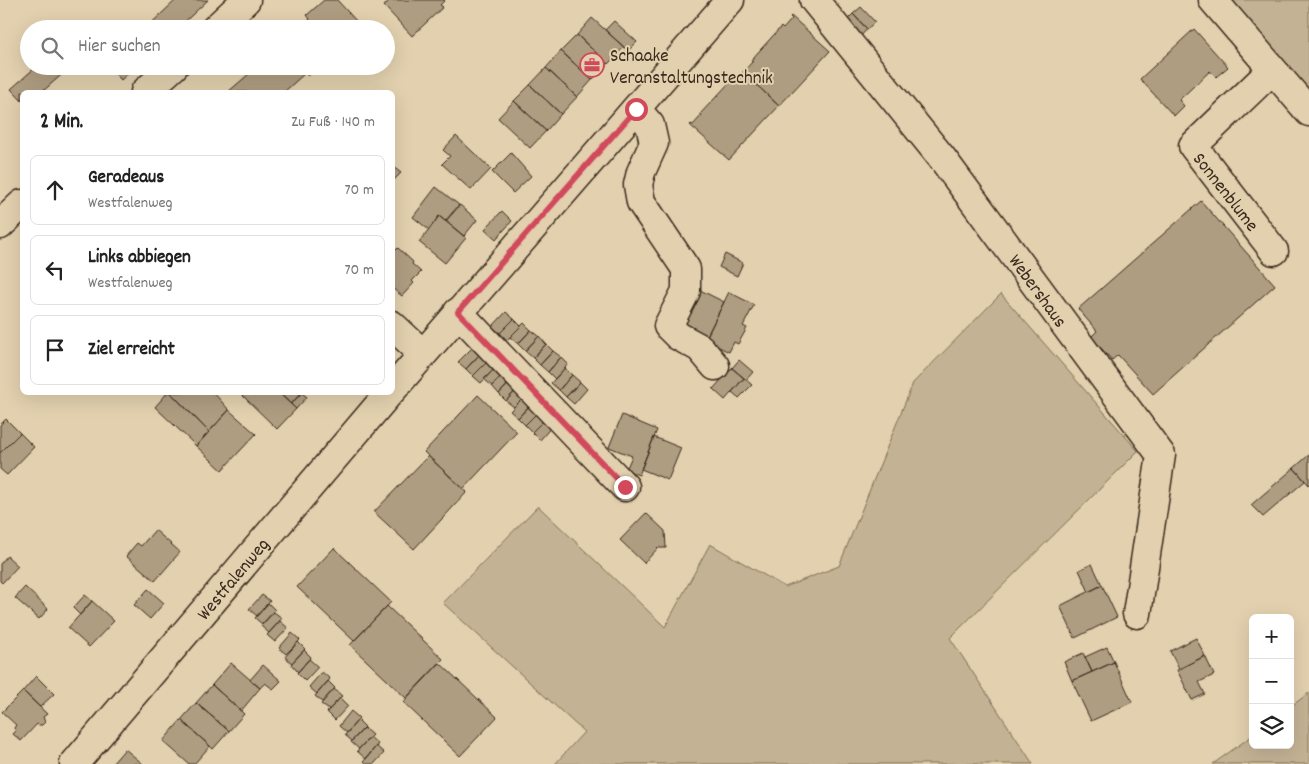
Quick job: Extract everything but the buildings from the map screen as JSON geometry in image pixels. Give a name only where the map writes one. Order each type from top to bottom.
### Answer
[{"type":"street","points":[[225,20],[246,0]]},
{"type":"street","name":"Westfalenweg","points":[[395,386],[730,0]]},
{"type":"street","name":"Webershaus","points":[[814,0],[942,158],[1161,455],[1137,614]]},
{"type":"street","points":[[1213,0],[1309,112]]},
{"type":"street","name":"Sonnenblume","points":[[1272,70],[1193,146],[1274,251]]},
{"type":"street","points":[[147,90],[164,75]]},
{"type":"street","points":[[636,109],[650,125],[654,143],[641,172],[638,185],[641,202],[686,269],[686,292],[668,326],[678,336],[700,348],[715,366]]},
{"type":"street","points":[[0,224],[20,206]]},
{"type":"street","points":[[458,312],[625,487]]},
{"type":"street","points":[[395,329],[423,354]]},
{"type":"street","name":"Westfalenweg","points":[[74,764],[388,395]]},
{"type":"shaded area","points":[[1222,0],[1309,0],[1309,100]]},
{"type":"shaded area","points":[[1001,294],[1138,451],[950,638],[1033,764],[555,764],[584,732],[443,603],[538,506],[665,627],[710,544],[785,587],[839,566],[913,383]]},
{"type":"shaded area","points":[[1309,693],[1309,764],[1213,764],[1249,738],[1249,749],[1294,749],[1294,704]]},
{"type":"place","name":"Schaake Veranstaltungstechnik","points":[[592,65]]},
{"type":"route","points":[[625,487],[458,312],[636,109]]}]
